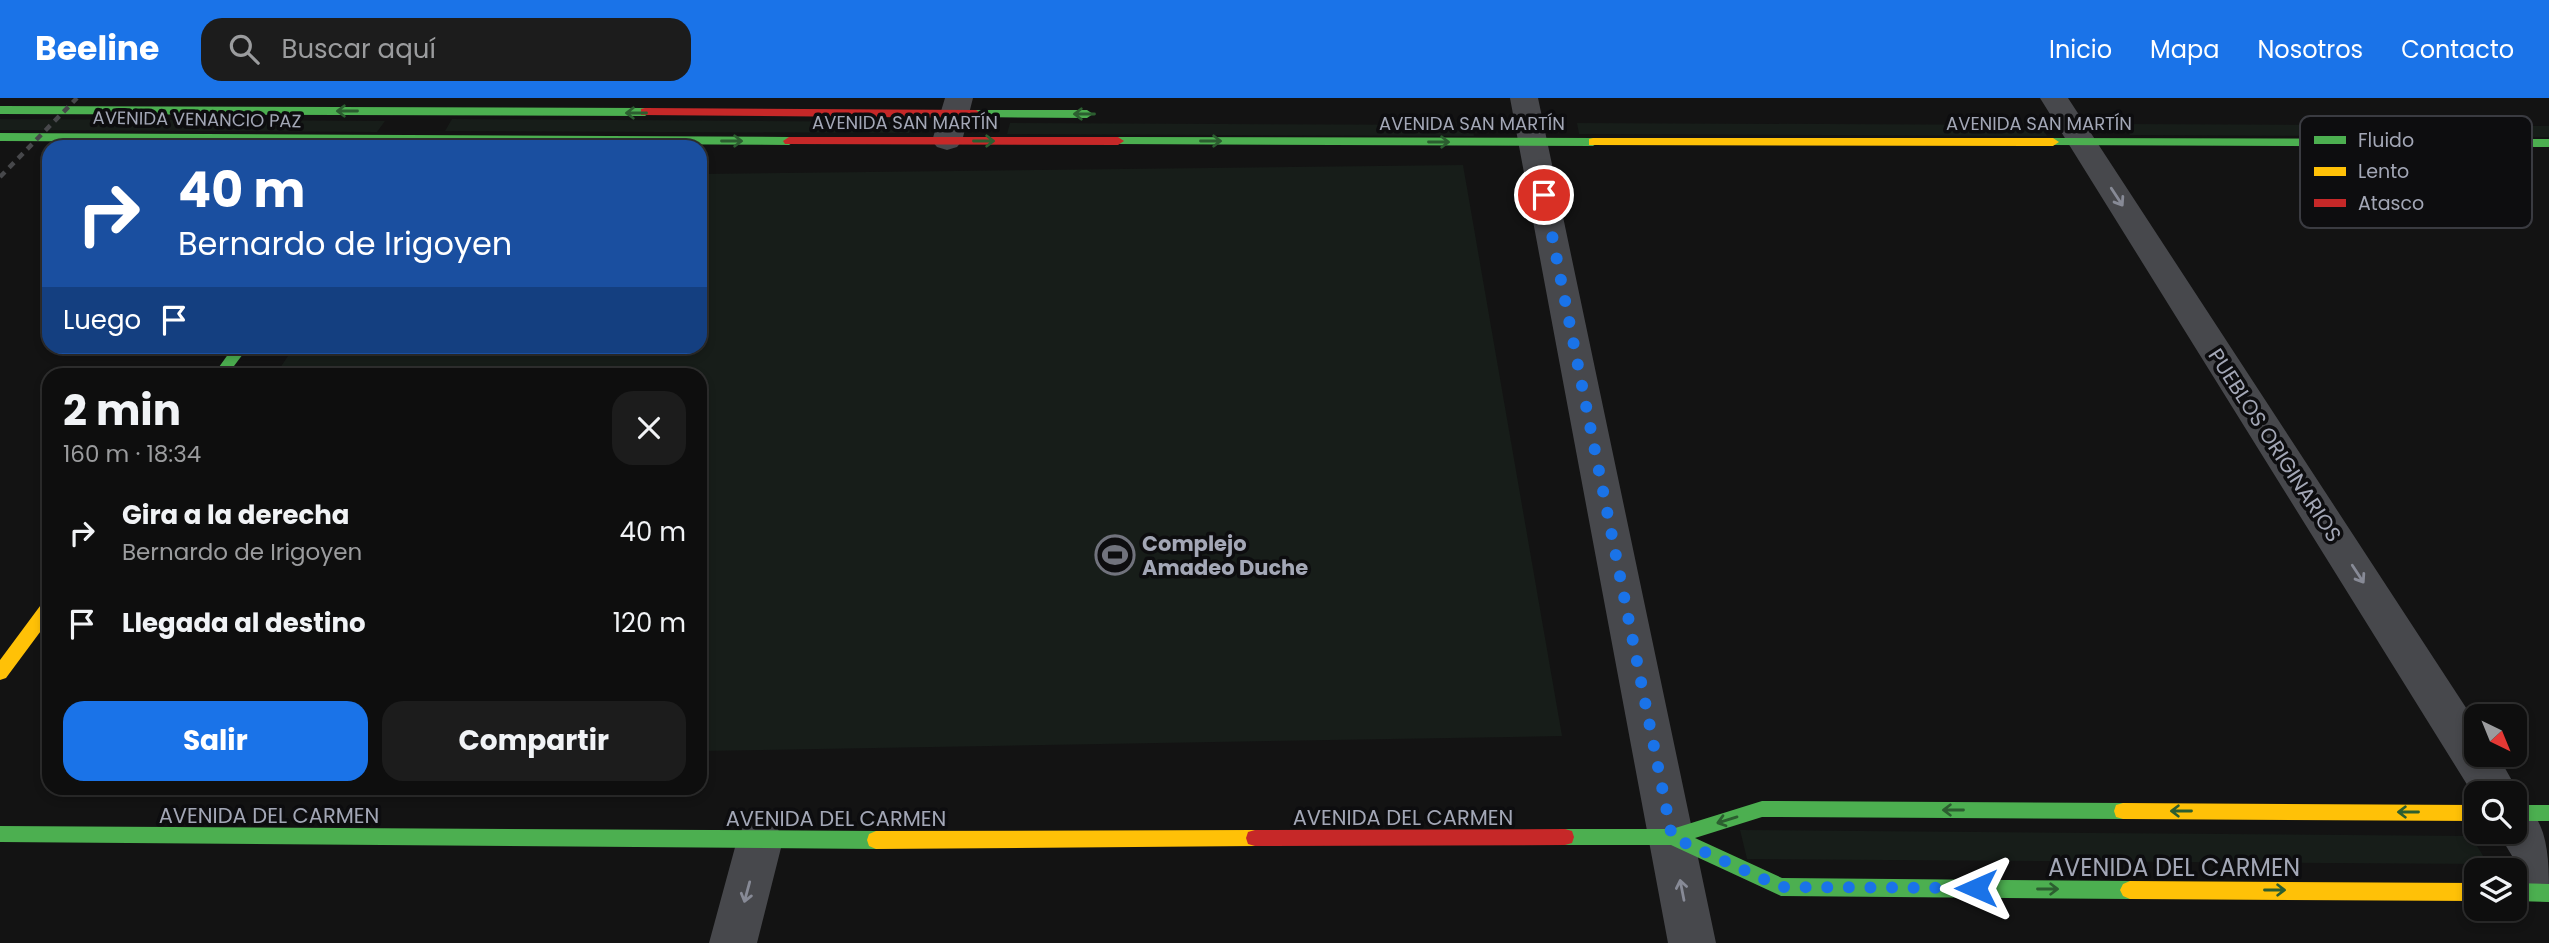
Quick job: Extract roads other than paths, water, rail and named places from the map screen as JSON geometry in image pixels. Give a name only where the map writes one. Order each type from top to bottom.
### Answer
[{"type":"main road","name":"AVENIDA VENANCIO PAZ","points":[[0,110],[420,105]]},
{"type":"main road","name":"AVENIDA SAN MARTÍN","points":[[420,105],[954,118],[2067,119],[2300,131]]},
{"type":"main road","points":[[395,140],[420,105]]},
{"type":"main road","name":"AVENIDA SAN MARTÍN","points":[[478,140],[954,118],[1108,114]]},
{"type":"main road","name":"AVENIDA VENANCIO PAZ","points":[[0,136],[196,140]]},
{"type":"main road","points":[[0,673],[42,616]]},
{"type":"main road","name":"AVENIDA DEL CARMEN","points":[[0,834],[760,840],[1672,837],[1762,809],[2464,813]]},
{"type":"main road","points":[[2527,813],[2549,813]]},
{"type":"main road","name":"AVENIDA DEL CARMEN","points":[[1672,837],[1781,887],[2464,892]]},
{"type":"main road","points":[[2527,892],[2549,892]]},
{"type":"street","points":[[1528,117],[1692,943]]},
{"type":"street","name":"PUEBLOS ORIGINARIOS","points":[[2067,119],[2489,781]]},
{"type":"street","points":[[2527,839],[2549,874]]},
{"type":"street","points":[[733,943],[760,840]]},
{"type":"railway","points":[[0,177],[77,98]]},
{"type":"place","name":"Complejo Amadeo Duche","points":[[1115,555]]}]
